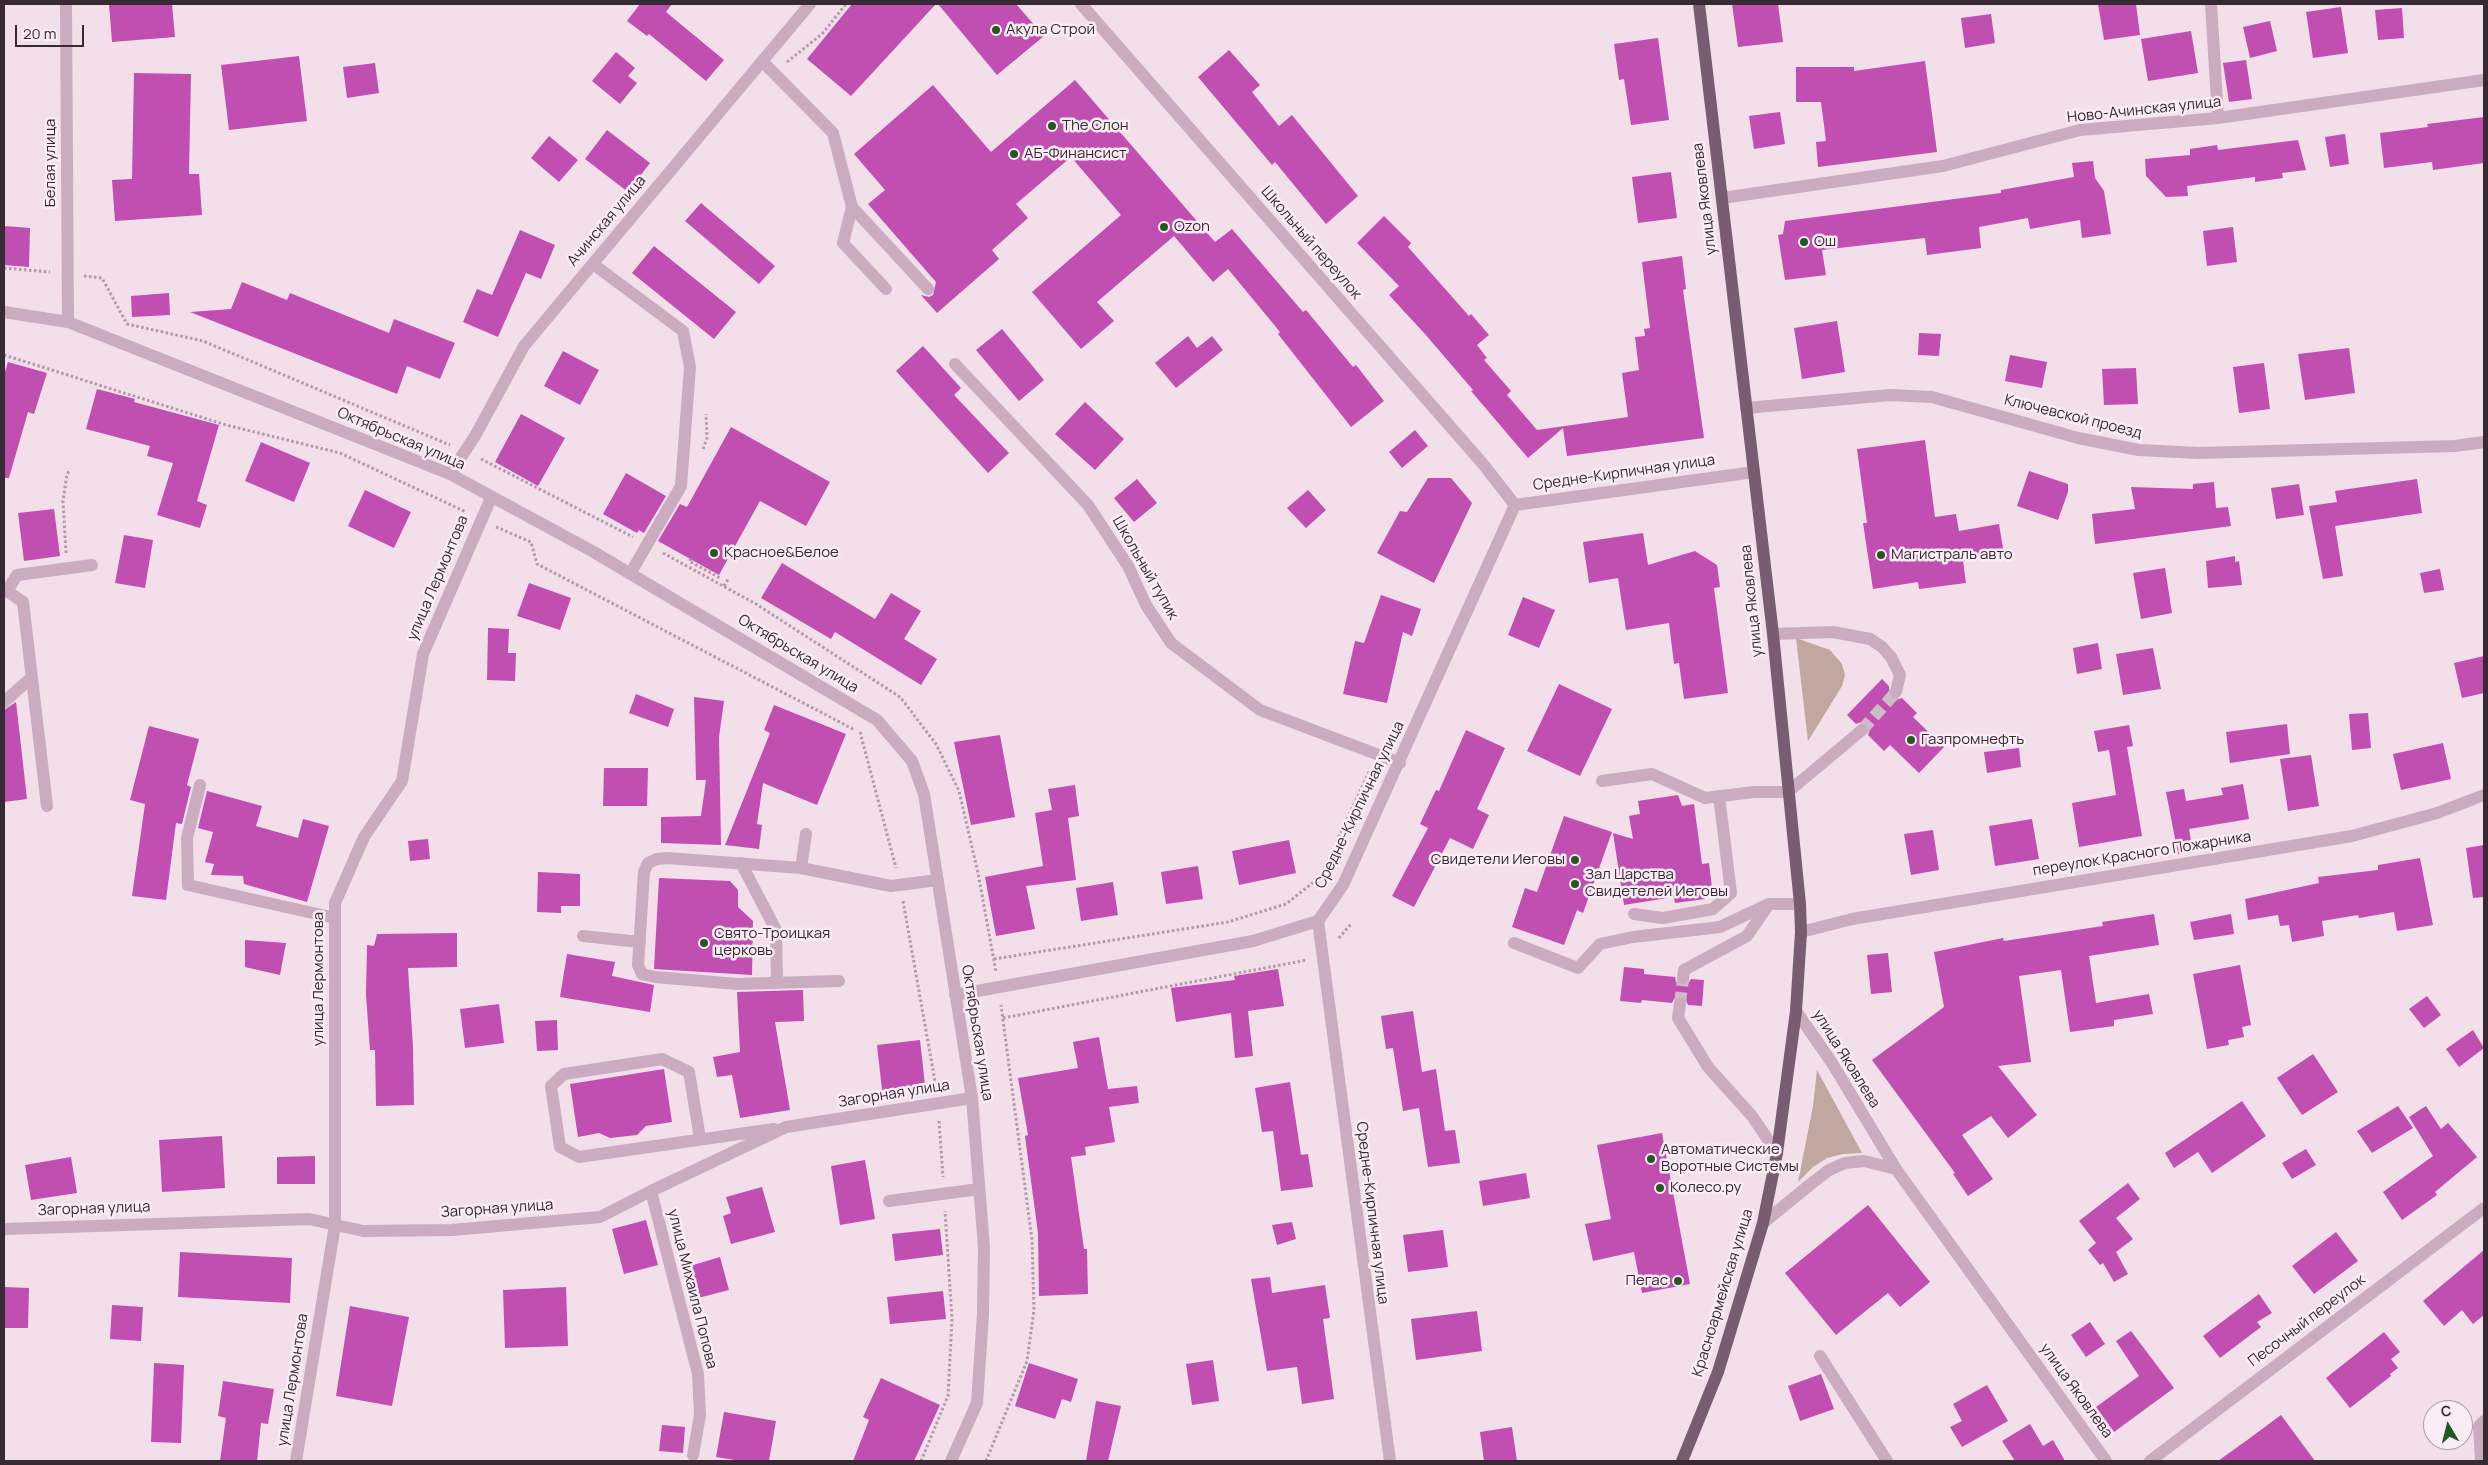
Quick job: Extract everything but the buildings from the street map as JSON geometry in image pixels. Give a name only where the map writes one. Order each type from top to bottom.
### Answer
[{"type":"main road","name":"улица Яковлева","points":[[1699,4],[1773,634],[1800,904],[1801,932],[1796,1011]]},
{"type":"main road","name":"Красноармейская улица","points":[[1682,1461],[1718,1372],[1763,1223],[1777,1153],[1796,1011]]},
{"type":"street","name":"Белая улица","points":[[66,4],[68,322]]},
{"type":"street","name":"Ачинская улица","points":[[450,474],[475,436],[524,346],[810,4]]},
{"type":"street","name":"Школьный переулок","points":[[1080,4],[1483,464],[1514,505]]},
{"type":"street","points":[[2210,4],[2218,118]]},
{"type":"street","points":[[762,61],[833,133],[852,207],[928,289]]},
{"type":"street","name":"Ново-Ачинская улица","points":[[1722,198],[1943,166],[2080,130],[2218,118],[2484,80]]},
{"type":"street","points":[[852,207],[843,243],[886,289]]},
{"type":"street","points":[[593,264],[683,331],[690,367],[681,486],[630,574]]},
{"type":"street","name":"Октябрьская улица","points":[[4,312],[68,322],[450,474],[630,574],[877,720],[912,761],[924,794],[972,1098],[984,1247],[983,1314],[977,1403],[951,1461]]},
{"type":"street","name":"Школьный тупик","points":[[955,364],[1088,505],[1128,566],[1146,605],[1171,643],[1260,710],[1400,763]]},
{"type":"street","name":"Ключевской проезд","points":[[1746,408],[1890,395],[1923,396],[2078,438],[2138,450],[2198,453],[2455,446],[2484,442]]},
{"type":"street","name":"Средне-Кирпичная улица","points":[[1390,1461],[1318,921],[1343,885],[1400,763],[1514,505],[1754,472]]},
{"type":"street","name":"улица Лермонтова","points":[[296,1461],[335,1224],[335,903],[364,836],[402,781],[423,654],[491,498]]},
{"type":"street","points":[[47,806],[23,602],[6,592],[17,575],[92,565]]},
{"type":"street","points":[[1773,634],[1833,632],[1870,639],[1882,647],[1891,657],[1900,676],[1896,692]]},
{"type":"street","points":[[4,702],[32,677]]},
{"type":"street","points":[[1602,781],[1652,774],[1705,798],[1754,792],[1788,792],[1862,730]]},
{"type":"street","points":[[200,785],[187,838],[188,886],[335,918]]},
{"type":"street","name":"переулок Красного Пожарника","points":[[1801,932],[1852,918],[2352,836],[2437,813],[2484,795]]},
{"type":"street","points":[[1634,914],[1663,918],[1713,909],[1731,893],[1719,796]]},
{"type":"street","points":[[801,868],[806,834]]},
{"type":"street","points":[[839,981],[737,984],[655,978],[642,974],[638,965],[644,872],[648,863],[657,859],[667,858],[801,868],[891,886],[938,880]]},
{"type":"street","points":[[741,863],[776,930],[777,982]]},
{"type":"street","points":[[1514,943],[1578,968],[1600,944],[1633,937],[1720,927],[1769,904],[1800,904]]},
{"type":"street","points":[[1684,978],[1684,970],[1747,936],[1769,904]]},
{"type":"street","points":[[955,995],[1253,941],[1318,921]]},
{"type":"street","points":[[583,936],[640,942]]},
{"type":"street","points":[[1680,1004],[1678,1018],[1708,1067],[1752,1116],[1777,1153]]},
{"type":"street","name":"улица Яковлева","points":[[1796,1011],[1832,1063],[1896,1168],[2106,1461]]},
{"type":"street","points":[[700,1138],[690,1072],[662,1059],[564,1074],[551,1086],[560,1147],[579,1157],[786,1127]]},
{"type":"street","name":"Загорная улица","points":[[4,1229],[309,1219],[363,1231],[452,1230],[600,1217],[651,1190],[786,1127],[972,1098]]},
{"type":"street","points":[[1763,1223],[1829,1170],[1845,1163],[1864,1161],[1896,1168]]},
{"type":"street","points":[[888,1201],[979,1188]]},
{"type":"street","name":"улица Михаила Попова","points":[[651,1190],[698,1374],[700,1415],[693,1455]]},
{"type":"street","name":"Песочный переулок","points":[[2150,1461],[2484,1208]]},
{"type":"street","points":[[1820,1356],[1887,1461]]},
{"type":"street","points":[[2481,1461],[2478,1426],[2484,1421]]},
{"type":"path","points":[[774,73],[822,34],[846,4]]},
{"type":"path","points":[[4,268],[67,274]]},
{"type":"path","points":[[4,355],[226,425],[340,453],[481,520]]},
{"type":"path","points":[[701,455],[707,438],[706,412]]},
{"type":"path","points":[[67,568],[63,502],[67,474],[70,470]]},
{"type":"path","points":[[495,526],[531,542],[537,564],[862,733],[900,885],[935,1085]]},
{"type":"path","points":[[690,559],[689,562],[720,577],[717,582]]},
{"type":"path","points":[[724,586],[728,580]]},
{"type":"path","points":[[994,959],[1228,922],[1286,904],[1320,877],[1377,754]]},
{"type":"path","points":[[1003,1018],[1289,963]]},
{"type":"path","points":[[986,1461],[1027,1361],[1034,1310],[1032,1240],[999,987]]},
{"type":"path","points":[[921,1461],[948,1396],[952,1319],[940,1121]]},
{"type":"shaded area","points":[[1796,638],[1830,650],[1842,664],[1845,675],[1842,686],[1808,741]]},
{"type":"shaded area","points":[[1817,1070],[1862,1153],[1843,1154],[1827,1158],[1813,1167],[1798,1182],[1813,1106]]},
{"type":"tunnel","points":[[1862,730],[1896,692]]},
{"type":"tunnel","points":[[1680,1004],[1683,978]]},
{"type":"place","name":"Акула Строй","points":[[996,30]]},
{"type":"place","name":"The Слон","points":[[1052,126]]},
{"type":"place","name":"АБ-Финансист","points":[[1014,154]]},
{"type":"place","name":"Ozon","points":[[1164,227]]},
{"type":"place","name":"Ош","points":[[1804,242]]},
{"type":"place","name":"Красное&Белое","points":[[714,553]]},
{"type":"place","name":"Магистраль авто","points":[[1881,555]]},
{"type":"place","name":"Газпромнефть","points":[[1911,740]]},
{"type":"place","name":"Свидетели Иеговы","points":[[1575,860]]},
{"type":"place","name":"Зал Царства Свидетелей Иеговы","points":[[1575,884]]},
{"type":"place","name":"Свято-Троицкая церковь","points":[[704,943]]},
{"type":"place","name":"Автоматические Воротные Системы","points":[[1651,1159]]},
{"type":"place","name":"Колесо.ру","points":[[1660,1188]]},
{"type":"place","name":"Пегас","points":[[1678,1281]]}]
